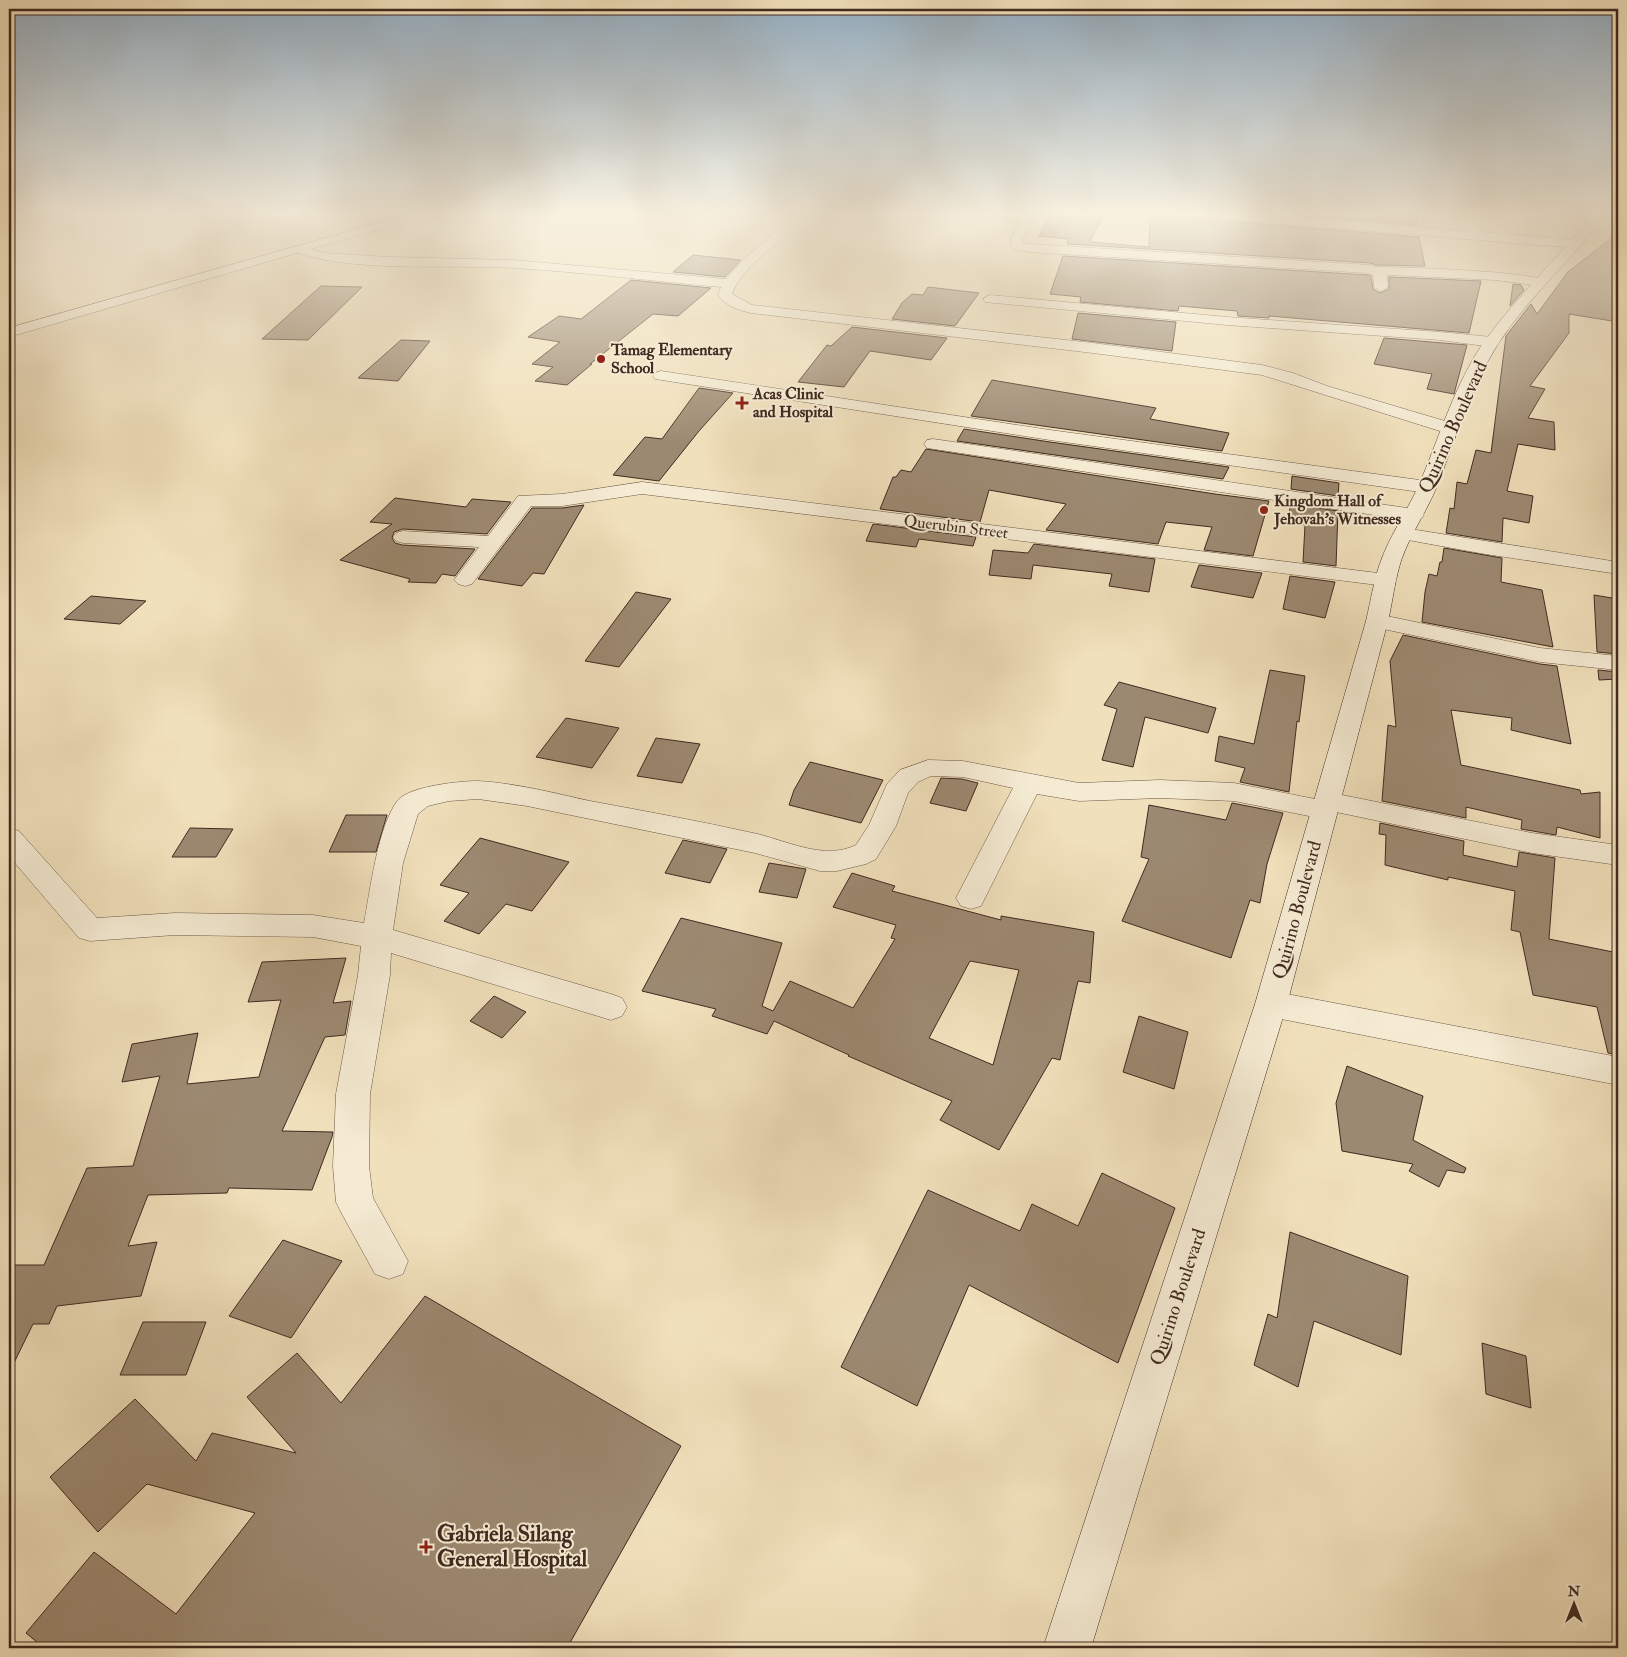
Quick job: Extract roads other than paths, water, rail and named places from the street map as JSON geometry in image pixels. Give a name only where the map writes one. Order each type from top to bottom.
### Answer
[{"type":"street","points":[[9,333],[159,289]]},
{"type":"street","points":[[727,289],[725,295],[738,306],[751,309],[1093,348],[1262,370],[1287,376],[1322,389],[1449,428]]},
{"type":"street","name":"Quirino Boulevard","points":[[1067,1648],[1271,1004],[1377,621],[1392,558],[1427,486],[1449,428],[1472,376],[1492,342],[1534,289]]},
{"type":"street","points":[[990,299],[1227,320],[1440,336],[1492,342]]},
{"type":"street","points":[[661,376],[1050,435],[1427,486]]},
{"type":"street","points":[[933,444],[1409,524],[1485,548],[1618,568]]},
{"type":"street","name":"Querubin Street","points":[[493,542],[525,500],[562,500],[626,490],[660,490],[1386,580]]},
{"type":"street","points":[[403,537],[493,542]]},
{"type":"street","points":[[465,580],[493,542]]},
{"type":"street","points":[[1377,621],[1540,655],[1618,663]]},
{"type":"street","points":[[389,1260],[355,1202],[350,1166],[353,1094],[374,975],[377,937],[389,863],[404,814],[410,805],[432,794],[478,790],[527,797],[755,843],[820,861],[836,861],[856,857],[866,852],[882,826],[896,790],[909,776],[928,768],[963,769],[1079,792],[1160,790],[1234,792],[1326,805],[1532,843],[1618,855]]},
{"type":"street","points":[[971,898],[1029,783]]},
{"type":"street","points":[[9,838],[90,930],[175,924],[313,926],[377,937],[611,1007]]},
{"type":"street","points":[[1271,1004],[1618,1071]]},
{"type":"place","name":"Tamag Elementary School","points":[[601,359]]},
{"type":"place","name":"Acas Clinic and Hospital","points":[[742,403]]},
{"type":"place","name":"Kingdom Hall of Jehovah's Witnesses","points":[[1264,510]]},
{"type":"place","name":"Gabriela Silang General Hospital","points":[[426,1547]]}]
